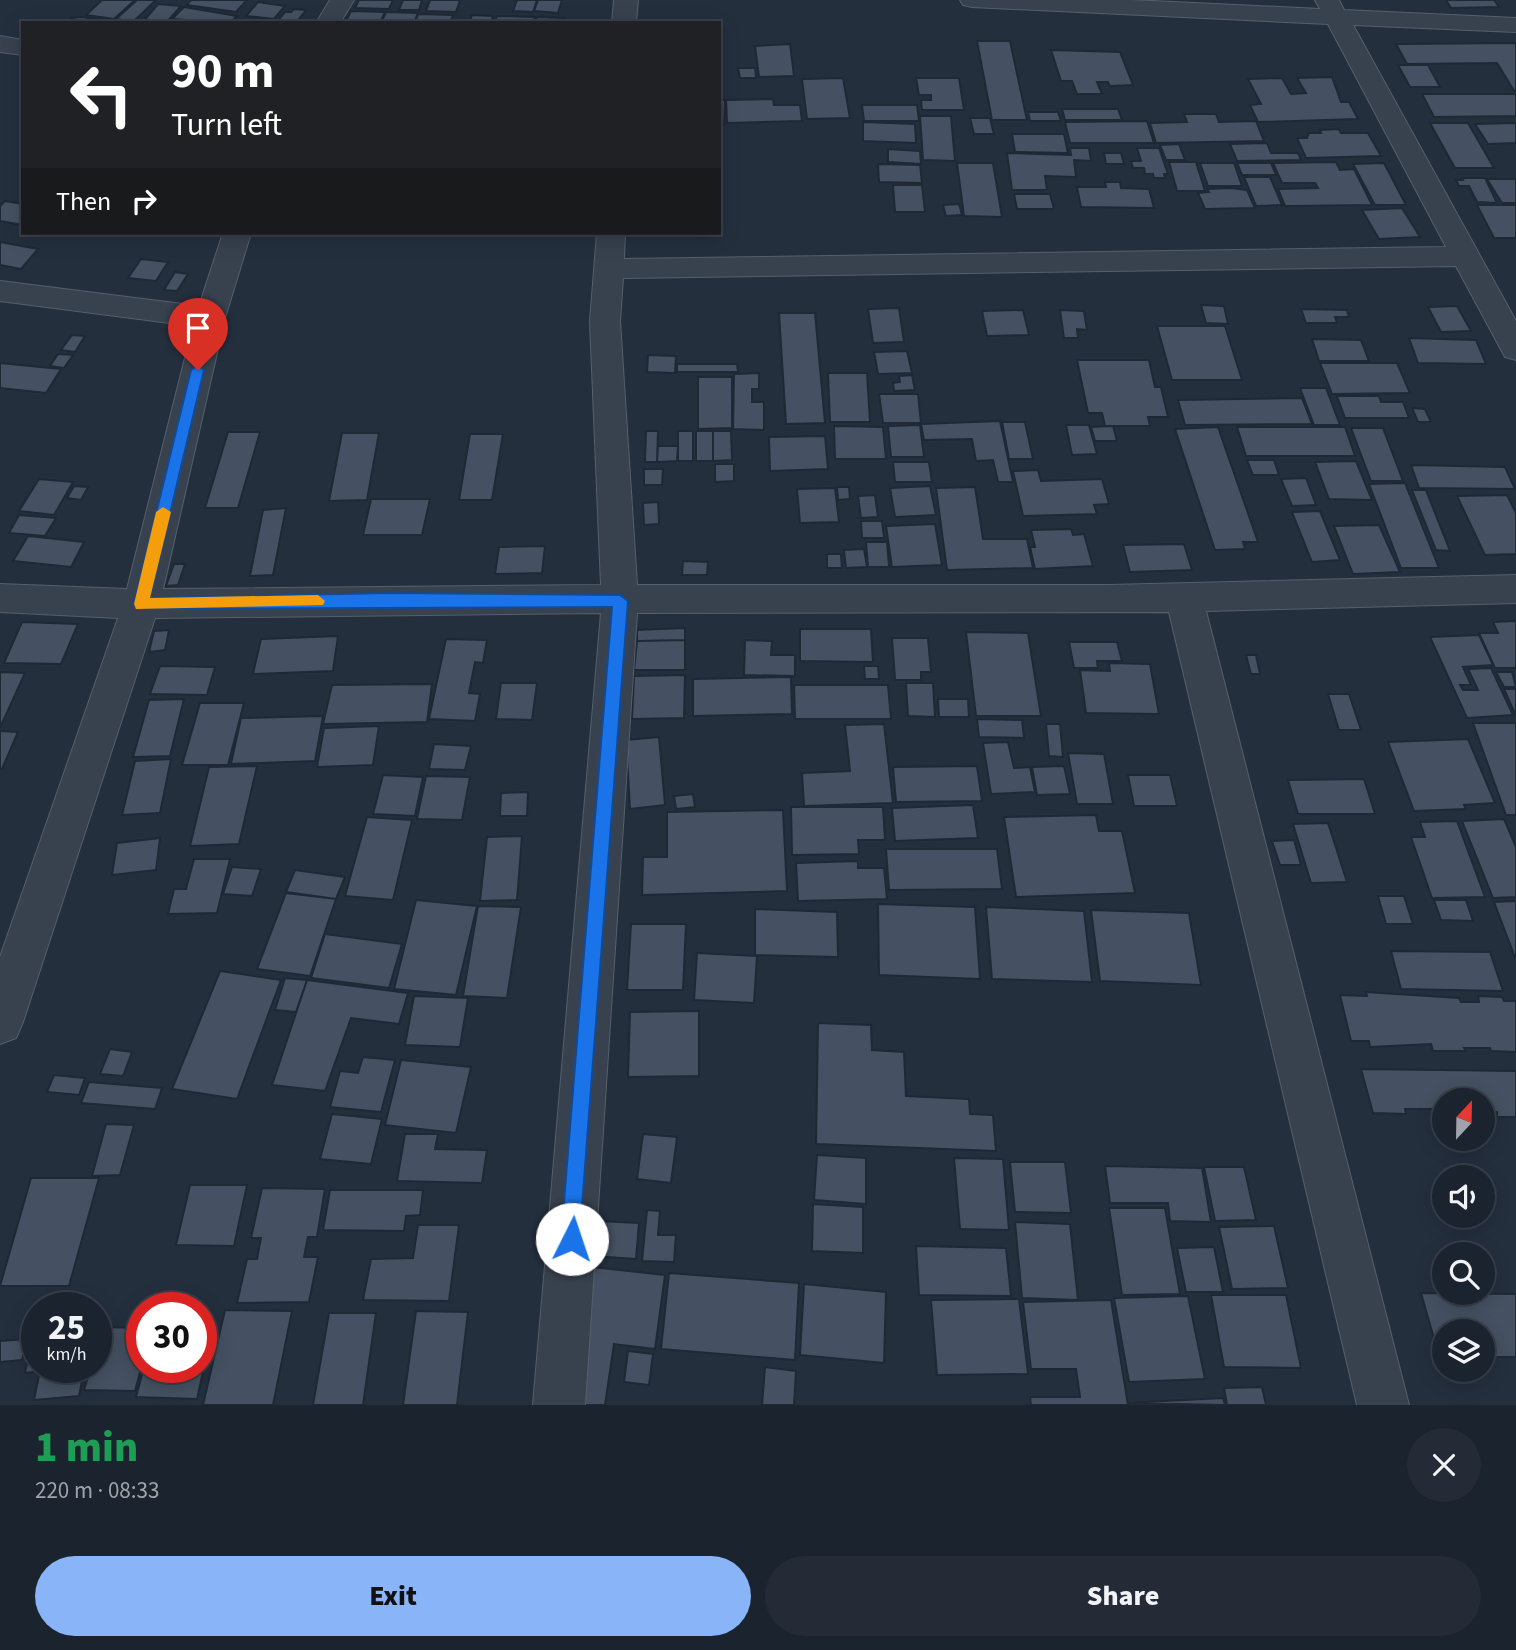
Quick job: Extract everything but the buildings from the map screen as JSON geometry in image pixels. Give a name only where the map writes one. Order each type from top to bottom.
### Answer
[{"type":"street","points":[[329,21],[342,0]]},
{"type":"street","points":[[624,21],[626,0]]},
{"type":"street","points":[[972,0],[1331,8],[1516,24]]},
{"type":"street","points":[[1331,8],[1516,349]]},
{"type":"street","points":[[0,44],[21,48]]},
{"type":"street","points":[[0,1022],[141,604],[210,318],[236,235]]},
{"type":"street","points":[[559,1405],[620,601],[605,321],[610,251],[1466,256]]},
{"type":"street","points":[[0,291],[210,318]]},
{"type":"street","points":[[0,598],[141,604],[389,599],[620,601],[1184,597],[1516,589]]},
{"type":"street","points":[[1184,597],[1384,1405]]},
{"type":"slow traffic","points":[[163,512],[141,604],[318,601]]},
{"type":"route","points":[[198,370],[141,604],[389,599],[620,601],[572,1239]]}]
